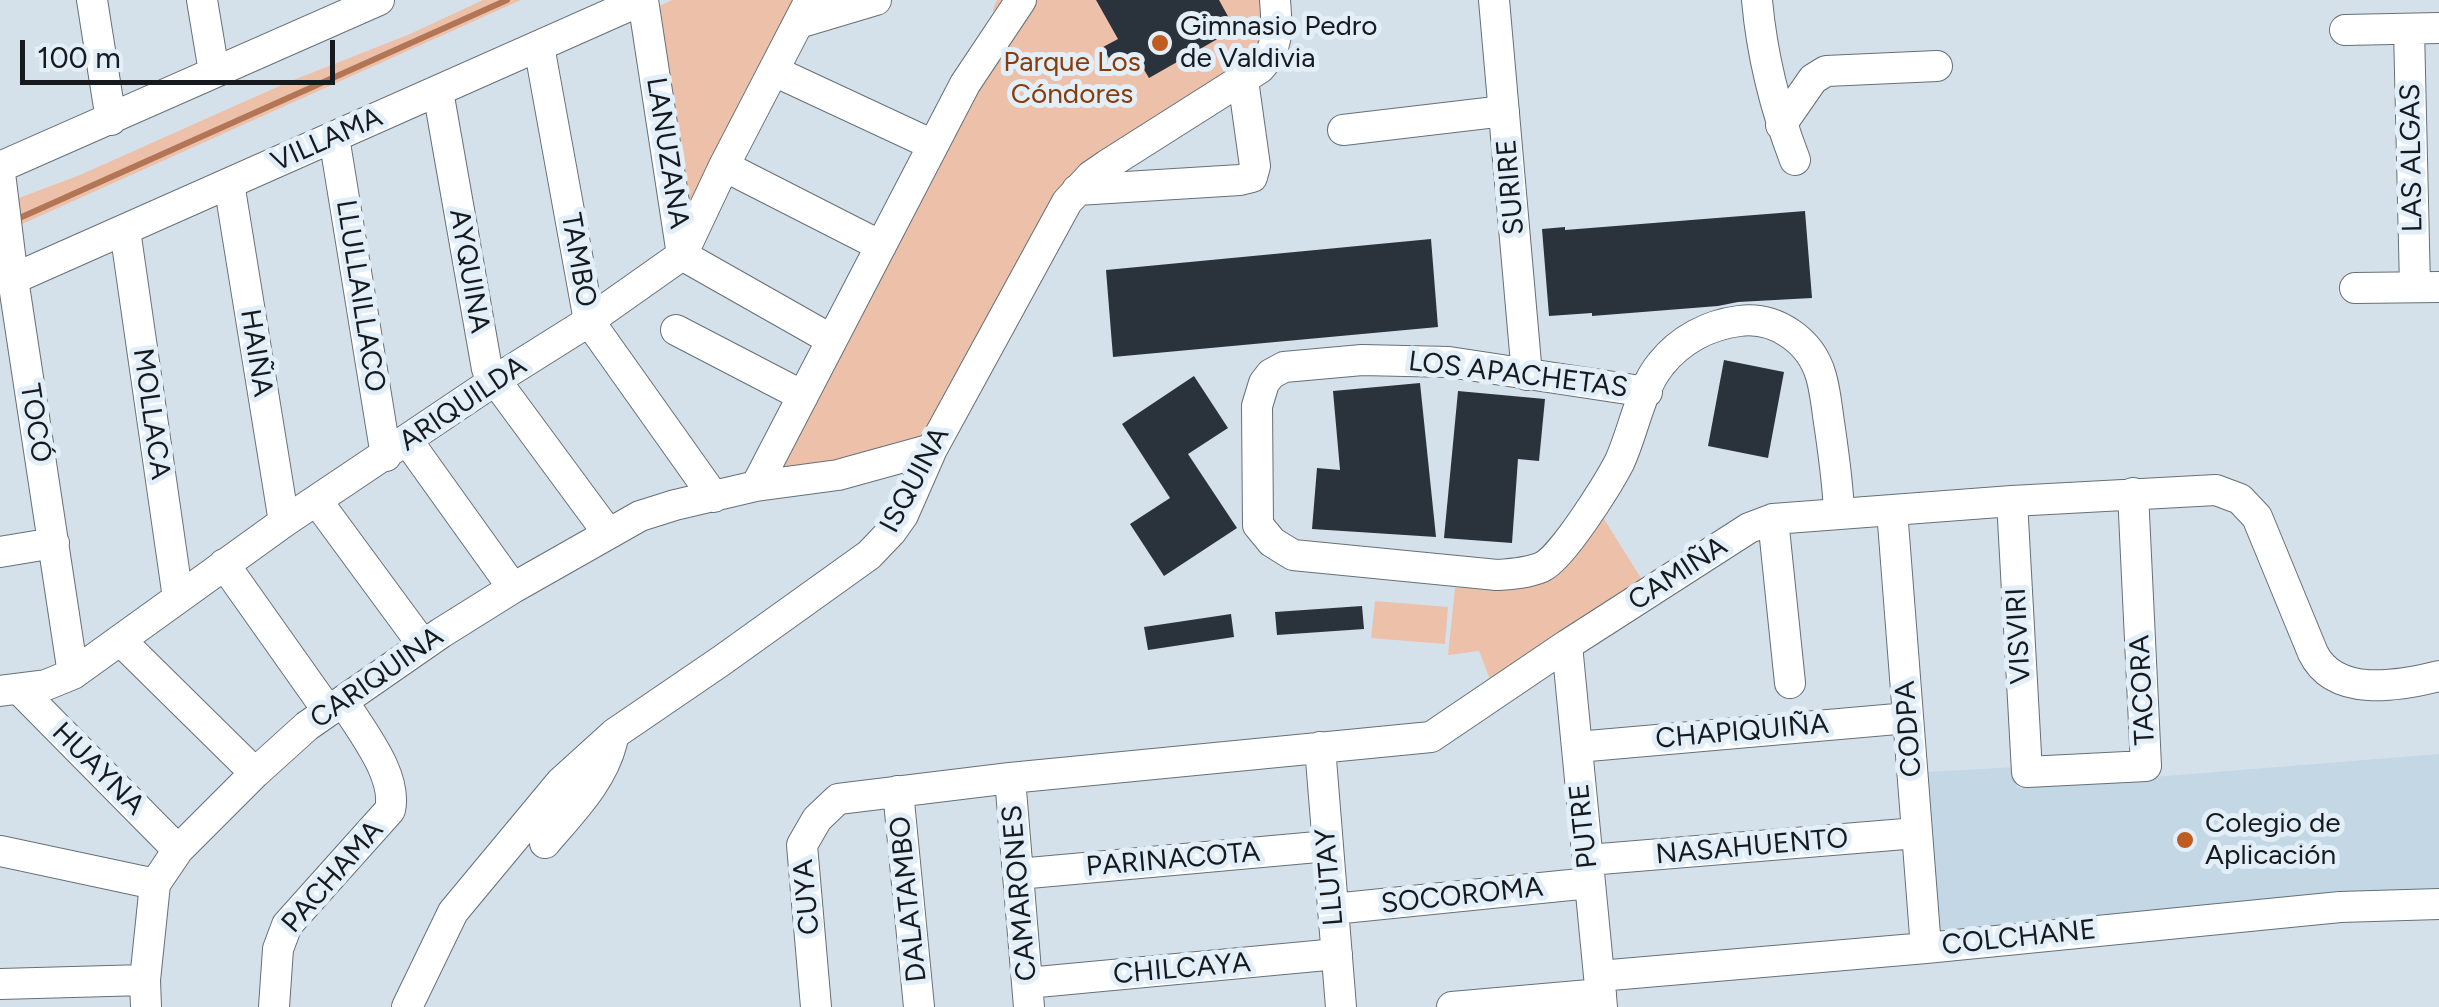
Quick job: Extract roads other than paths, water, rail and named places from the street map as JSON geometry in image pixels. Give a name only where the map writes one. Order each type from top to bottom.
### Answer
[{"type":"street","points":[[92,0],[111,120]]},
{"type":"street","points":[[202,0],[214,72]]},
{"type":"street","points":[[1,181],[111,120],[214,72],[319,13],[379,0]]},
{"type":"street","name":"VILLAMA","points":[[11,265],[124,230],[642,0]]},
{"type":"street","name":"LANUZANA","points":[[642,0],[682,255],[832,340]]},
{"type":"street","points":[[804,12],[876,0]]},
{"type":"street","points":[[756,486],[964,84],[1021,0]]},
{"type":"street","name":"ISQUINA","points":[[407,1007],[453,912],[561,782],[614,734],[868,555],[892,532],[932,449],[1059,214],[1077,190],[1107,165],[1260,68],[1272,53],[1278,29],[1275,0]]},
{"type":"street","name":"SURIRE","points":[[1494,0],[1527,375]]},
{"type":"street","points":[[1757,0],[1763,50],[1781,125],[1795,160]]},
{"type":"street","name":"ARIQUILDA","points":[[9,690],[46,685],[73,674],[284,522],[682,255],[804,12]]},
{"type":"street","points":[[2346,30],[2424,28]]},
{"type":"street","name":"LAS ALGAS","points":[[2424,28],[2427,287]]},
{"type":"street","name":"TAMBO","points":[[540,46],[588,321],[714,496]]},
{"type":"street","points":[[1781,125],[1813,79],[1826,72],[1938,66]]},
{"type":"street","points":[[774,71],[933,145]]},
{"type":"street","points":[[1077,190],[1252,177],[1255,166],[1243,80]]},
{"type":"street","name":"AYQUINA","points":[[438,90],[487,369],[608,533]]},
{"type":"street","points":[[1343,130],[1504,111]]},
{"type":"street","name":"LLULLAILLACO","points":[[334,136],[397,448]]},
{"type":"street","points":[[724,166],[881,246]]},
{"type":"street","name":"TOCÓ","points":[[1,181],[73,674]]},
{"type":"street","name":"HAIÑA","points":[[229,184],[284,522]]},
{"type":"street","name":"MOLLACA","points":[[124,230],[178,598]]},
{"type":"street","points":[[2355,288],[2427,287]]},
{"type":"street","name":"LOS APACHETAS","points":[[1647,392],[1475,364],[1386,360],[1284,367],[1264,383],[1257,406],[1258,525],[1272,542],[1293,555],[1497,575],[1546,566],[1562,551],[1620,462],[1633,423],[1647,392],[1652,376],[1662,362],[1699,333],[1746,320],[1785,330],[1806,348],[1821,374],[1838,480],[1839,513]]},
{"type":"street","points":[[676,330],[803,396]]},
{"type":"street","points":[[397,448],[513,588]]},
{"type":"street","name":"CARIQUINA","points":[[146,993],[154,884],[178,850],[254,773],[335,706],[513,588],[640,516],[675,504],[756,486],[838,474],[932,449]]},
{"type":"street","name":"CAMIÑA","points":[[838,799],[1010,778],[1431,737],[1749,528],[1773,519],[1839,513],[2012,500],[2216,490],[2229,493],[2258,517],[2323,669],[2347,682],[2378,685],[2439,676]]},
{"type":"street","name":"TACORA","points":[[2027,772],[2146,766],[2133,494]]},
{"type":"street","name":"VISVIRI","points":[[2012,500],[2027,772]]},
{"type":"street","points":[[318,501],[423,646]]},
{"type":"street","name":"CODPA","points":[[1892,510],[1926,948]]},
{"type":"street","points":[[1773,519],[1790,683]]},
{"type":"street","points":[[0,552],[54,544]]},
{"type":"street","name":"PACHAMA","points":[[224,564],[388,776],[392,802],[390,810],[282,932],[274,1007]]},
{"type":"street","points":[[120,640],[254,773]]},
{"type":"street","name":"PUTRE","points":[[1567,645],[1601,992]]},
{"type":"street","name":"HUAYNA","points":[[9,690],[178,850]]},
{"type":"street","name":"CHAPIQUIÑA","points":[[1577,747],[1908,718]]},
{"type":"street","points":[[545,843],[590,789],[608,757],[614,734]]},
{"type":"street","name":"LLUTAY","points":[[1320,748],[1341,1007]]},
{"type":"street","name":"CAMARONES","points":[[1010,778],[1028,995]]},
{"type":"street","name":"DALATAMBO","points":[[898,791],[920,1007]]},
{"type":"street","name":"CUYA","points":[[816,1007],[802,845],[816,819],[838,799]]},
{"type":"street","name":"NASAHUENTO","points":[[1589,872],[1917,834]]},
{"type":"street","name":"PARINACOTA","points":[[1018,874],[1328,846]]},
{"type":"street","points":[[0,851],[154,884]]},
{"type":"street","name":"SOCOROMA","points":[[1333,909],[1589,872]]},
{"type":"street","name":"COLCHANE","points":[[1452,1007],[1601,992],[1926,948],[2340,907],[2439,904]]},
{"type":"street","name":"CHILCAYA","points":[[1028,995],[1336,954]]},
{"type":"street","points":[[0,984],[146,993]]},
{"type":"waterway","points":[[15,220],[507,0]]},
{"type":"place","name":"Gimnasio Pedro de Valdivia","points":[[1160,43]]},
{"type":"place","name":"Colegio de Aplicación","points":[[2185,840]]},
{"type":"park label","name":"Parque Los Cóndores","points":[[1072,79]]}]
